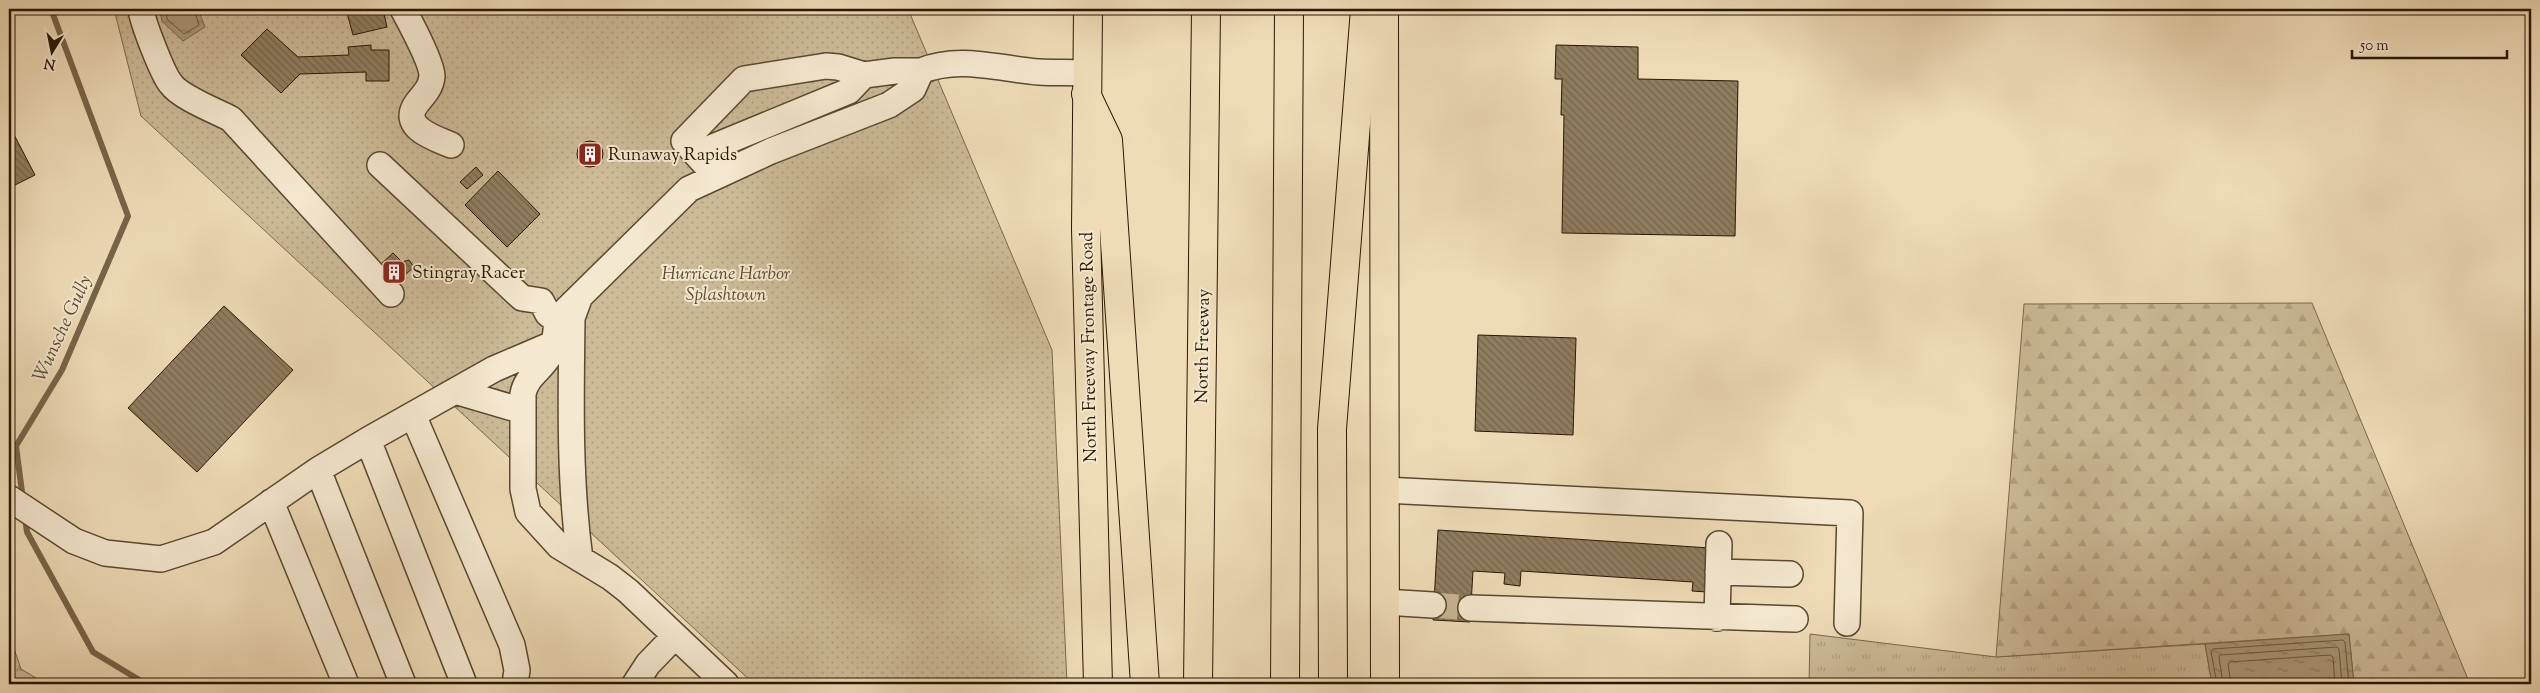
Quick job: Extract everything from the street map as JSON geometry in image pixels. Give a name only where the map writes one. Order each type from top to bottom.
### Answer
[{"type":"main road","name":"North Freeway Frontage Road","points":[[1088,9],[1086,84],[1090,436],[1098,684]]},
{"type":"main road","name":"North Freeway","points":[[1198,684],[1206,9]]},
{"type":"main road","points":[[1285,684],[1290,9]]},
{"type":"main road","points":[[1333,684],[1332,429],[1365,9]]},
{"type":"main road","points":[[1384,9],[1385,684]]},
{"type":"main road","points":[[1086,84],[1108,140],[1145,684]]},
{"type":"street","points":[[141,9],[145,26],[171,85],[198,103],[231,119],[391,294]]},
{"type":"street","points":[[403,9],[430,65],[432,76],[428,89],[415,105],[412,115],[414,124],[424,134],[451,145]]},
{"type":"street","points":[[716,176],[684,141],[744,79],[826,66],[838,67],[864,75],[895,71],[921,71],[936,65],[956,63],[1039,72],[1086,84]]},
{"type":"street","points":[[580,559],[572,488],[572,318],[581,296],[689,189],[771,151],[890,105],[913,89],[921,71]]},
{"type":"street","points":[[696,154],[848,91],[864,75]]},
{"type":"street","points":[[380,165],[522,298],[541,301],[556,332]]},
{"type":"street","points":[[589,286],[556,332],[551,354],[527,382],[523,394],[523,489],[528,512],[559,546],[616,582],[726,684]]},
{"type":"street","points":[[9,498],[74,541],[104,553],[161,558],[214,542],[318,470],[556,332]]},
{"type":"street","points":[[527,382],[539,376],[556,376],[568,388],[572,400]]},
{"type":"street","points":[[455,391],[523,411]]},
{"type":"street","points":[[413,415],[512,644],[517,670],[515,684]]},
{"type":"street","points":[[368,440],[464,684]]},
{"type":"street","points":[[318,470],[403,684]]},
{"type":"street","points":[[1384,490],[1850,513],[1847,622]]},
{"type":"street","points":[[271,502],[346,684]]},
{"type":"street","points":[[1717,618],[1719,544]]},
{"type":"street","points":[[1718,572],[1790,574]]},
{"type":"street","points":[[1384,602],[1433,605]]},
{"type":"street","points":[[1471,608],[1717,618],[1795,619]]},
{"type":"street","points":[[635,684],[648,664],[675,636]]},
{"type":"green space","name":"Hurricane Harbor Splashtown","points":[[114,9],[908,9],[1052,350],[1067,684],[754,684],[141,116]]},
{"type":"green space","points":[[2312,303],[2470,684],[2354,684],[2349,634],[1996,657],[2024,304]]},
{"type":"green space","points":[[9,634],[21,669],[46,684],[9,684]]},
{"type":"green space","points":[[1810,634],[1996,657],[2205,644],[2212,684],[1809,684]]},
{"type":"water","points":[[164,9],[198,9],[205,27],[183,41],[162,21],[160,12]]},
{"type":"water","points":[[2349,634],[2354,684],[2212,684],[2205,644]]},
{"type":"building","points":[[346,9],[383,9],[387,27],[353,35]]},
{"type":"building","points":[[267,29],[298,57],[349,55],[348,47],[371,45],[371,50],[389,50],[389,81],[366,81],[366,72],[300,74],[281,93],[241,55]]},
{"type":"building","points":[[1556,45],[1638,47],[1638,79],[1738,81],[1735,236],[1562,233],[1564,115],[1561,115],[1562,79],[1555,79]]},
{"type":"building","points":[[9,125],[35,175],[9,188]]},
{"type":"building","name":"Runaway Rapids","points":[[590,141],[599,145],[603,154],[599,163],[590,167],[581,163],[577,154],[581,145]]},
{"type":"building","points":[[476,167],[483,175],[467,189],[460,182]]},
{"type":"building","points":[[498,171],[540,214],[507,247],[465,205]]},
{"type":"building","name":"Stingray Racer","points":[[393,253],[402,262],[409,260],[414,267],[389,289],[377,268]]},
{"type":"building","points":[[9,302],[13,303],[9,335]]},
{"type":"building","points":[[224,306],[293,370],[197,472],[128,408]]},
{"type":"building","points":[[1478,335],[1576,338],[1573,435],[1475,431]]},
{"type":"building","points":[[1438,530],[1710,548],[1707,592],[1692,591],[1693,582],[1521,571],[1520,586],[1504,584],[1505,573],[1473,571],[1470,622],[1433,620]]},
{"type":"waterway","name":"Wunsche Gully","points":[[23,500],[16,446],[62,370],[128,216],[51,9]]},
{"type":"waterway","name":"Wunsche Gully","points":[[25,517],[27,532],[93,652],[146,684]]},
{"type":"tunnel","points":[[1433,605],[1471,608]]},
{"type":"place","name":"Runaway Rapids","points":[[590,154]]},
{"type":"place","name":"Stingray Racer","points":[[394,272]]}]
